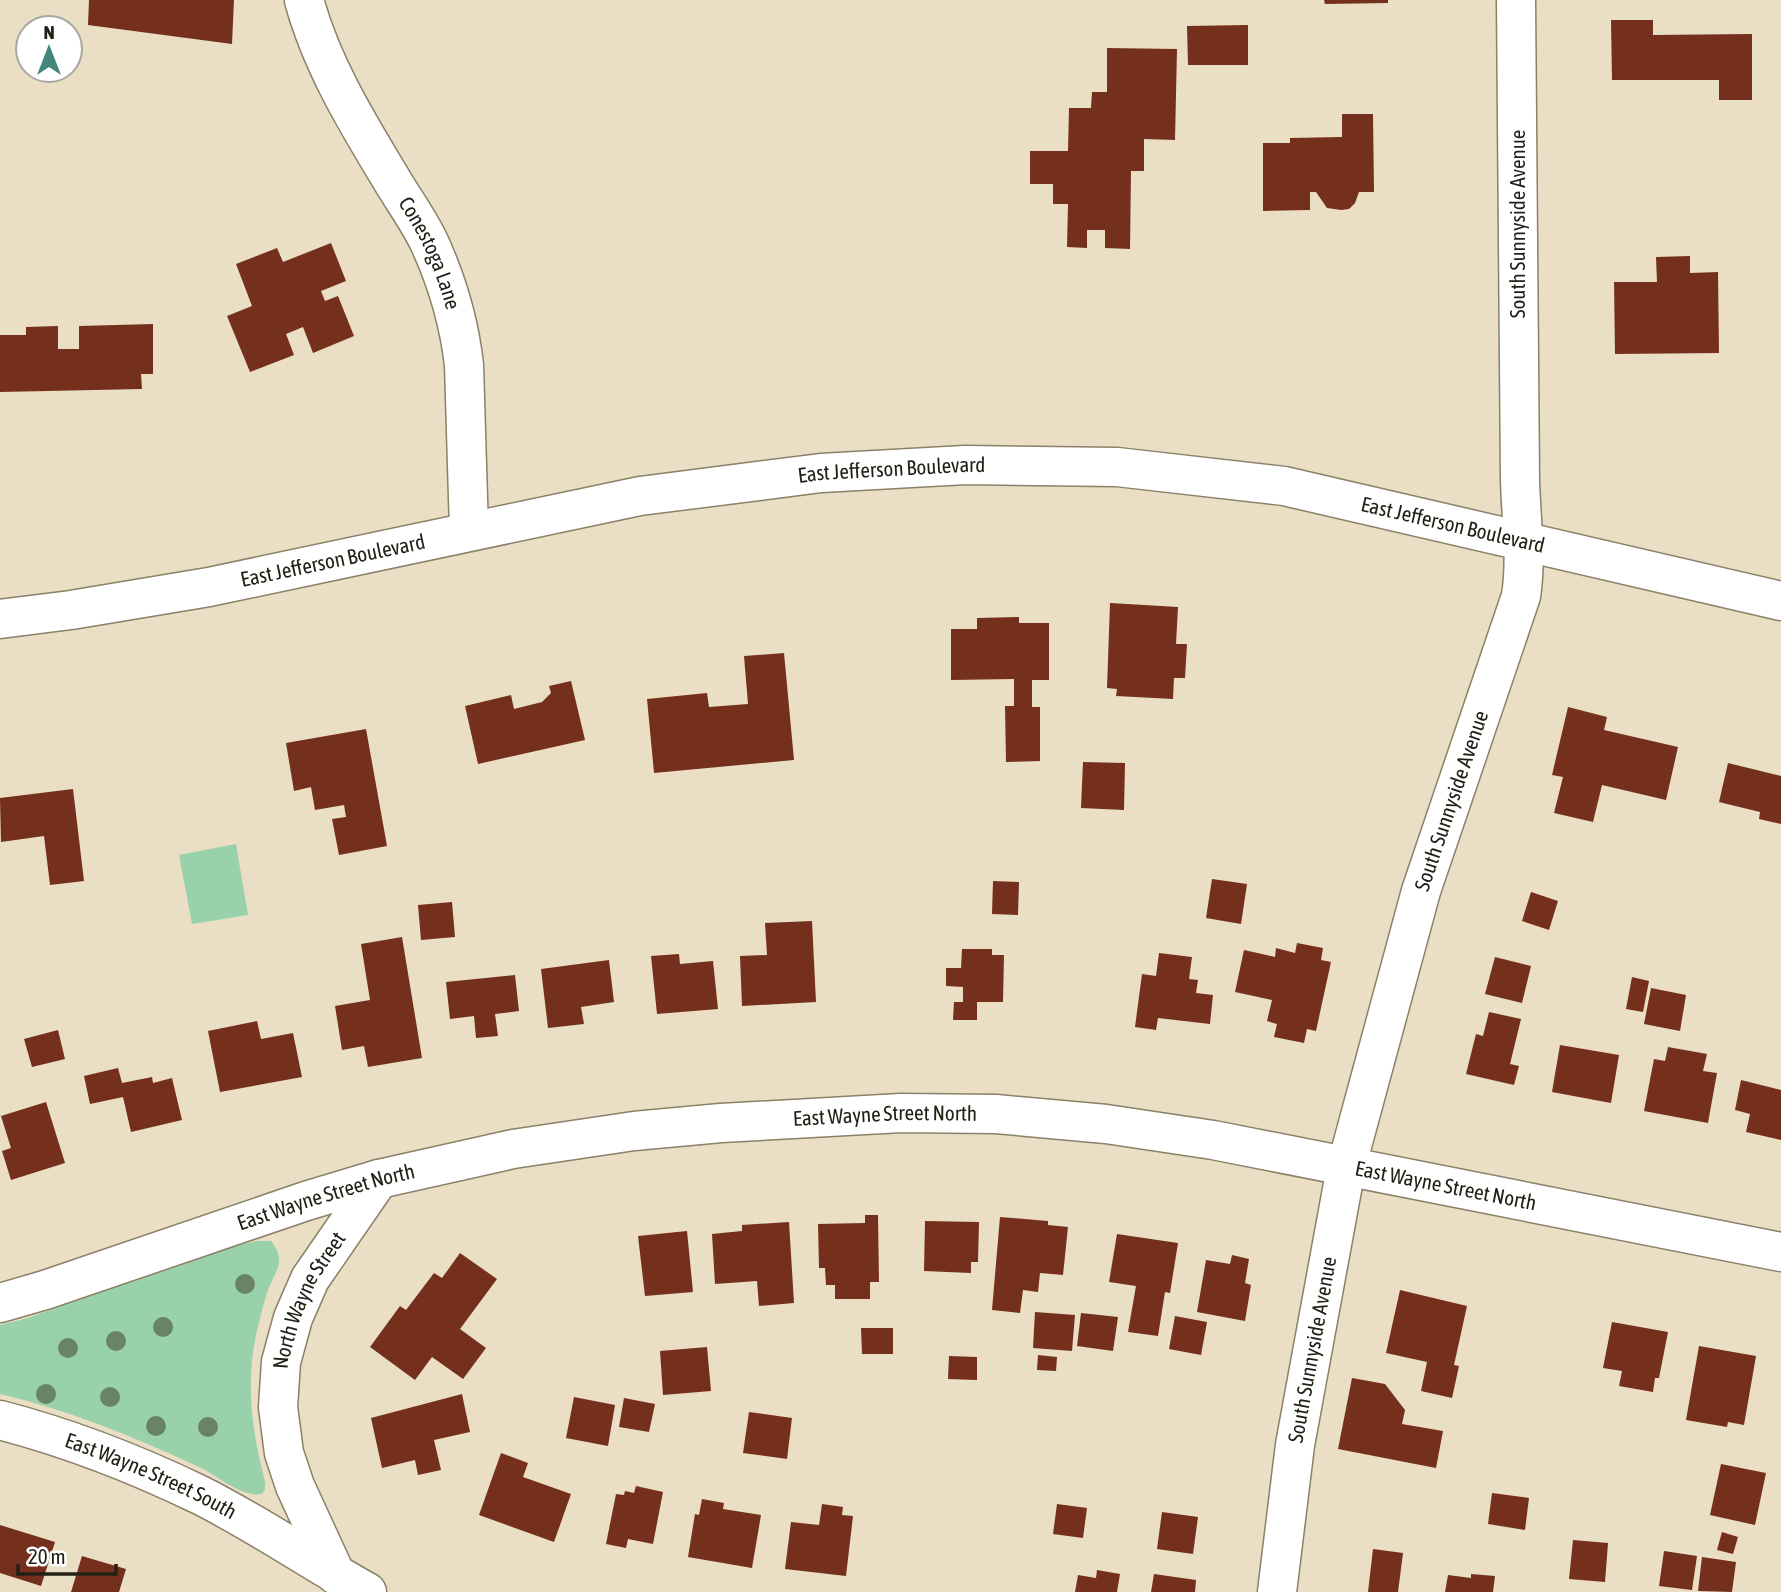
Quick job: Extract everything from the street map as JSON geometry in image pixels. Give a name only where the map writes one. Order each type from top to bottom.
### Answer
[{"type":"street","name":"Conestoga Lane","points":[[304,0],[332,76],[363,133],[428,239],[449,288],[464,365],[469,531]]},
{"type":"street","name":"South Sunnyside Avenue","points":[[1277,1592],[1295,1445],[1346,1168],[1421,891],[1521,596],[1525,572],[1520,480],[1516,0]]},
{"type":"street","name":"East Jefferson Boulevard","points":[[0,619],[209,587],[629,498],[747,481],[897,467],[1013,465],[1117,467],[1284,486],[1781,601]]},
{"type":"street","name":"East Wayne Street North","points":[[0,1303],[306,1200],[513,1149],[634,1131],[721,1123],[901,1113],[996,1114],[1106,1124],[1213,1140],[1781,1252]]},
{"type":"street","name":"North Wayne Street","points":[[352,1583],[291,1475],[278,1407],[281,1362],[293,1318],[310,1279],[379,1180]]},
{"type":"street","name":"East Wayne Street South","points":[[0,1420],[45,1432],[122,1459],[202,1496],[352,1583]]},
{"type":"green space","points":[[236,844],[248,915],[192,924],[179,855]]},
{"type":"green space","points":[[257,1241],[271,1241],[279,1260],[261,1312],[252,1365],[251,1404],[265,1481],[262,1494],[246,1493],[199,1467],[101,1425],[0,1394],[0,1325],[28,1318],[221,1249]]},
{"type":"building","points":[[89,0],[234,0],[232,44],[88,25]]},
{"type":"building","points":[[1324,0],[1388,0],[1388,3],[1325,4]]},
{"type":"building","points":[[1611,20],[1653,20],[1653,35],[1752,34],[1752,100],[1719,100],[1719,80],[1612,80]]},
{"type":"building","points":[[1248,25],[1248,65],[1188,65],[1187,26]]},
{"type":"building","points":[[1107,48],[1177,49],[1175,140],[1144,139],[1144,171],[1131,171],[1130,249],[1105,248],[1105,230],[1087,230],[1087,248],[1067,247],[1068,204],[1053,204],[1053,184],[1030,184],[1030,151],[1068,151],[1069,108],[1091,108],[1092,92],[1107,92]]},
{"type":"building","points":[[1342,114],[1373,114],[1374,192],[1359,192],[1355,203],[1349,209],[1327,208],[1316,192],[1310,192],[1310,210],[1263,211],[1263,143],[1290,143],[1290,138],[1342,137]]},
{"type":"building","points":[[331,243],[346,281],[321,291],[325,301],[338,296],[354,336],[313,353],[303,327],[286,334],[294,355],[250,372],[227,316],[252,306],[236,264],[277,248],[283,262]]},
{"type":"building","points":[[1690,256],[1690,273],[1718,272],[1719,353],[1615,354],[1614,282],[1657,282],[1656,257]]},
{"type":"building","points":[[153,324],[153,374],[141,374],[142,389],[0,392],[0,335],[26,335],[26,327],[58,326],[58,349],[79,349],[79,326]]},
{"type":"building","points":[[1110,603],[1178,607],[1176,644],[1187,644],[1185,678],[1174,678],[1173,699],[1116,696],[1117,689],[1107,688]]},
{"type":"building","points":[[1019,617],[1019,623],[1049,623],[1049,680],[1032,680],[1032,707],[1040,707],[1040,761],[1006,762],[1005,706],[1014,706],[1014,679],[951,680],[951,629],[977,629],[977,618]]},
{"type":"building","points":[[784,653],[794,760],[654,773],[647,699],[707,693],[709,707],[748,704],[744,656]]},
{"type":"building","points":[[571,681],[585,740],[478,764],[465,706],[511,695],[514,709],[542,702],[551,693],[549,686]]},
{"type":"building","points":[[1568,707],[1607,717],[1604,730],[1678,747],[1666,800],[1602,785],[1593,822],[1554,813],[1563,777],[1552,775]]},
{"type":"building","points":[[366,729],[387,846],[339,855],[332,819],[346,817],[344,805],[315,810],[311,787],[294,791],[286,743]]},
{"type":"building","points":[[1083,762],[1125,763],[1124,810],[1081,808]]},
{"type":"building","points":[[1728,763],[1781,776],[1781,824],[1759,819],[1760,812],[1719,802]]},
{"type":"building","points":[[73,789],[84,881],[50,885],[44,836],[1,842],[0,798]]},
{"type":"building","points":[[1212,879],[1247,884],[1241,924],[1206,918]]},
{"type":"building","points":[[993,881],[1019,882],[1018,915],[992,914]]},
{"type":"building","points":[[1531,892],[1558,901],[1549,930],[1522,921]]},
{"type":"building","points":[[452,902],[455,937],[421,940],[418,905]]},
{"type":"building","points":[[812,921],[816,1002],[742,1006],[740,956],[767,955],[765,923]]},
{"type":"building","points":[[402,937],[422,1058],[368,1067],[364,1046],[342,1050],[335,1006],[370,1000],[361,944]]},
{"type":"building","points":[[1297,943],[1323,948],[1321,960],[1331,962],[1316,1031],[1307,1029],[1304,1043],[1274,1037],[1277,1024],[1267,1021],[1272,1000],[1235,992],[1244,950],[1275,957],[1276,948],[1295,953]]},
{"type":"building","points":[[962,949],[992,949],[992,955],[1004,955],[1003,1002],[977,1002],[977,1020],[953,1020],[954,1002],[963,1002],[963,987],[946,986],[946,968],[961,968]]},
{"type":"building","points":[[1159,953],[1192,957],[1189,979],[1198,980],[1196,993],[1213,995],[1210,1024],[1158,1018],[1156,1030],[1135,1027],[1142,974],[1156,976]]},
{"type":"building","points":[[679,954],[680,964],[713,961],[718,1009],[657,1014],[651,956]]},
{"type":"building","points":[[1495,957],[1531,966],[1522,1003],[1485,994]]},
{"type":"building","points":[[609,960],[614,1002],[581,1007],[584,1024],[548,1028],[541,969]]},
{"type":"building","points":[[515,975],[519,1011],[495,1014],[498,1036],[476,1038],[474,1016],[450,1019],[446,982]]},
{"type":"building","points":[[1632,977],[1649,981],[1643,1012],[1626,1009]]},
{"type":"building","points":[[1651,988],[1686,995],[1680,1031],[1644,1024]]},
{"type":"building","points":[[1489,1012],[1521,1019],[1510,1064],[1519,1066],[1514,1085],[1466,1074],[1476,1034],[1483,1036]]},
{"type":"building","points":[[257,1021],[261,1039],[293,1033],[302,1077],[220,1092],[208,1031]]},
{"type":"building","points":[[58,1030],[65,1059],[32,1067],[24,1039]]},
{"type":"building","points":[[1560,1045],[1619,1055],[1611,1103],[1552,1092]]},
{"type":"building","points":[[1668,1047],[1707,1054],[1703,1071],[1717,1073],[1708,1123],[1644,1111],[1654,1059],[1665,1061]]},
{"type":"building","points":[[118,1068],[122,1083],[152,1077],[153,1083],[172,1078],[182,1120],[131,1132],[123,1097],[90,1104],[84,1076]]},
{"type":"building","points":[[1741,1080],[1781,1090],[1781,1140],[1746,1132],[1750,1114],[1735,1110]]},
{"type":"building","points":[[46,1102],[65,1163],[11,1180],[2,1151],[11,1148],[1,1116]]},
{"type":"building","points":[[865,1215],[878,1215],[879,1282],[870,1282],[870,1299],[835,1299],[835,1285],[826,1285],[825,1268],[819,1268],[818,1224],[865,1223]]},
{"type":"building","points":[[1000,1217],[1048,1221],[1048,1225],[1068,1227],[1063,1275],[1040,1273],[1038,1292],[1023,1290],[1020,1313],[992,1310]]},
{"type":"building","points":[[925,1221],[979,1222],[978,1262],[971,1262],[971,1273],[924,1271]]},
{"type":"building","points":[[789,1222],[794,1303],[759,1306],[757,1281],[715,1284],[712,1234],[742,1231],[742,1225]]},
{"type":"building","points":[[687,1231],[693,1292],[645,1296],[638,1236]]},
{"type":"building","points":[[1117,1234],[1178,1243],[1170,1293],[1165,1292],[1158,1336],[1128,1332],[1136,1286],[1109,1282]]},
{"type":"building","points":[[460,1253],[497,1279],[460,1329],[486,1348],[463,1379],[432,1357],[415,1380],[370,1347],[400,1306],[406,1310],[434,1273],[442,1278]]},
{"type":"building","points":[[1232,1255],[1249,1259],[1245,1283],[1251,1285],[1245,1321],[1197,1312],[1206,1260],[1230,1264]]},
{"type":"building","points":[[1400,1290],[1467,1306],[1454,1365],[1459,1366],[1452,1398],[1421,1391],[1427,1362],[1386,1353]]},
{"type":"building","points":[[1035,1312],[1075,1315],[1072,1351],[1033,1348]]},
{"type":"building","points":[[1081,1313],[1118,1317],[1113,1351],[1077,1346]]},
{"type":"building","points":[[1175,1316],[1207,1322],[1201,1355],[1169,1349]]},
{"type":"building","points":[[1612,1322],[1668,1332],[1659,1378],[1655,1378],[1653,1392],[1619,1386],[1622,1371],[1603,1368]]},
{"type":"building","points":[[861,1328],[893,1328],[893,1354],[862,1354]]},
{"type":"building","points":[[1699,1346],[1756,1356],[1744,1425],[1728,1422],[1727,1427],[1686,1420]]},
{"type":"building","points":[[707,1347],[711,1391],[663,1395],[660,1351]]},
{"type":"building","points":[[1038,1355],[1057,1357],[1056,1371],[1037,1370]]},
{"type":"building","points":[[949,1356],[977,1357],[977,1380],[948,1379]]},
{"type":"building","points":[[1352,1378],[1385,1384],[1405,1410],[1402,1424],[1443,1431],[1436,1468],[1338,1449]]},
{"type":"building","points":[[462,1394],[470,1432],[434,1440],[441,1470],[418,1475],[415,1460],[382,1468],[371,1418]]},
{"type":"building","points":[[574,1397],[615,1405],[608,1446],[566,1438]]},
{"type":"building","points":[[624,1398],[655,1404],[649,1432],[619,1427]]},
{"type":"building","points":[[749,1412],[792,1418],[787,1459],[743,1453]]},
{"type":"building","points":[[501,1453],[528,1463],[523,1477],[571,1494],[554,1542],[479,1515]]},
{"type":"building","points":[[1721,1464],[1766,1473],[1755,1525],[1710,1515]]},
{"type":"building","points":[[636,1486],[663,1492],[653,1544],[628,1539],[626,1548],[606,1544],[616,1494],[624,1495],[625,1491],[634,1493]]},
{"type":"building","points":[[1492,1493],[1529,1498],[1525,1530],[1488,1524]]},
{"type":"building","points":[[702,1499],[724,1503],[723,1509],[761,1515],[752,1568],[688,1557],[695,1514],[699,1515]]},
{"type":"building","points":[[822,1504],[843,1507],[842,1515],[853,1516],[846,1576],[785,1569],[791,1522],[819,1525]]},
{"type":"building","points":[[1057,1504],[1087,1508],[1083,1538],[1053,1534]]},
{"type":"building","points":[[1162,1512],[1198,1517],[1193,1554],[1157,1549]]},
{"type":"building","points":[[0,1525],[55,1542],[41,1586],[0,1573]]},
{"type":"building","points":[[1722,1532],[1738,1537],[1733,1554],[1717,1550]]},
{"type":"building","points":[[1573,1540],[1608,1543],[1605,1582],[1569,1579]]},
{"type":"building","points":[[1373,1549],[1403,1553],[1398,1592],[1368,1592]]},
{"type":"building","points":[[1664,1551],[1697,1556],[1692,1590],[1659,1586]]},
{"type":"building","points":[[82,1556],[126,1569],[119,1592],[71,1592]]},
{"type":"building","points":[[1702,1557],[1736,1562],[1732,1592],[1698,1591]]},
{"type":"building","points":[[1097,1570],[1120,1574],[1117,1592],[1075,1592],[1078,1575],[1096,1578]]},
{"type":"building","points":[[1154,1574],[1196,1580],[1195,1592],[1151,1592]]},
{"type":"building","points":[[1471,1574],[1495,1576],[1493,1592],[1445,1592],[1448,1575],[1471,1578]]}]
